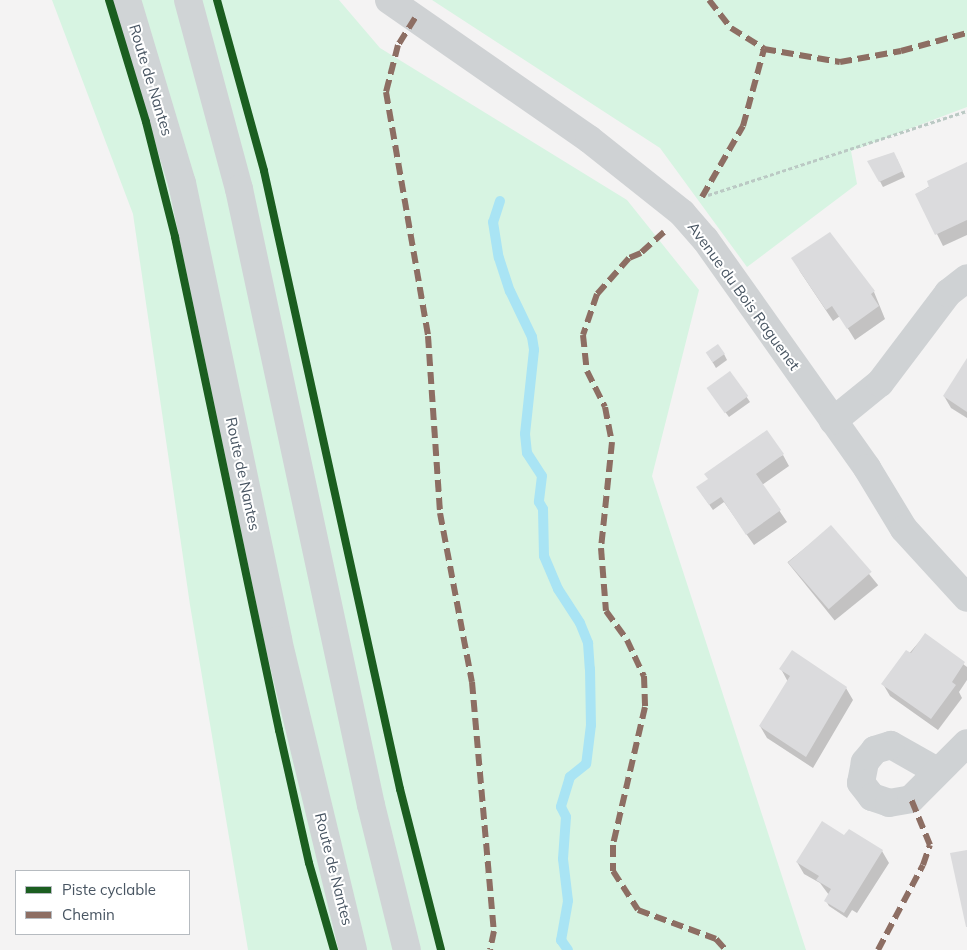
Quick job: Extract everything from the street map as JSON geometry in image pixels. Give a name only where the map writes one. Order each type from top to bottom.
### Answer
[{"type":"main road","name":"Route de Nantes","points":[[127,0],[182,183],[278,640],[353,950]]},
{"type":"main road","points":[[188,0],[239,189],[370,805],[407,950]]},
{"type":"street","name":"Avenue du Bois Raguenet","points":[[389,0],[589,139],[682,213],[705,239],[833,421],[904,529],[967,598]]},
{"type":"street","points":[[833,421],[880,384],[948,293],[967,278]]},
{"type":"street","points":[[937,771],[967,744]]},
{"type":"path","points":[[702,197],[967,111]]},
{"type":"green space","points":[[52,0],[339,0],[380,48],[627,200],[699,290],[652,476],[806,950],[248,950],[190,605],[133,214]]},
{"type":"green space","points":[[432,0],[967,0],[967,107],[851,151],[857,184],[747,267],[660,148]]},
{"type":"building","points":[[894,152],[903,171],[879,182],[867,161]]},
{"type":"building","points":[[967,162],[967,220],[935,235],[915,194],[929,187],[927,181]]},
{"type":"building","points":[[830,232],[875,291],[871,294],[879,306],[847,329],[832,306],[826,310],[791,258]]},
{"type":"building","points":[[718,344],[725,354],[713,362],[706,353]]},
{"type":"building","points":[[967,358],[967,412],[943,396]]},
{"type":"building","points":[[730,371],[748,396],[725,413],[707,388]]},
{"type":"building","points":[[767,430],[784,454],[756,474],[781,510],[746,535],[721,497],[709,505],[696,487],[708,479],[704,474]]},
{"type":"building","points":[[831,525],[872,572],[829,609],[788,562]]},
{"type":"building","points":[[925,633],[965,662],[952,682],[956,685],[931,719],[881,684],[906,650],[911,653]]},
{"type":"building","points":[[792,650],[847,687],[806,757],[759,726],[790,676],[779,669]]},
{"type":"building","points":[[822,821],[844,835],[849,829],[883,850],[844,913],[824,901],[831,889],[816,880],[819,876],[796,862]]},
{"type":"building","points":[[967,850],[967,927],[966,927],[950,853]]},
{"type":"waterway","points":[[500,201],[493,222],[499,258],[510,291],[532,337],[534,350],[525,434],[527,453],[542,476],[539,502],[543,509],[544,556],[558,589],[580,623],[588,643],[591,725],[586,764],[570,777],[561,807],[566,817],[563,859],[568,901],[561,940],[568,950]]},
{"type":"marked path","points":[[709,0],[731,28],[764,49],[840,62],[901,51],[967,33]]},
{"type":"marked path","points":[[415,18],[398,45],[386,92],[428,336],[440,513],[472,682],[494,931],[490,950]]},
{"type":"marked path","points":[[702,197],[743,126],[764,49]]},
{"type":"marked path","points":[[664,232],[641,253],[629,258],[597,294],[583,335],[587,371],[605,407],[612,442],[601,548],[606,611],[627,640],[644,676],[645,707],[613,845],[613,871],[638,910],[716,939],[726,950]]},
{"type":"marked path","points":[[878,950],[923,865],[930,845],[911,799]]},
{"type":"cycle path","points":[[109,0],[146,122],[175,237],[279,730],[309,863],[334,950]]},
{"type":"cycle path","points":[[217,0],[264,171],[400,789],[441,950]]}]
